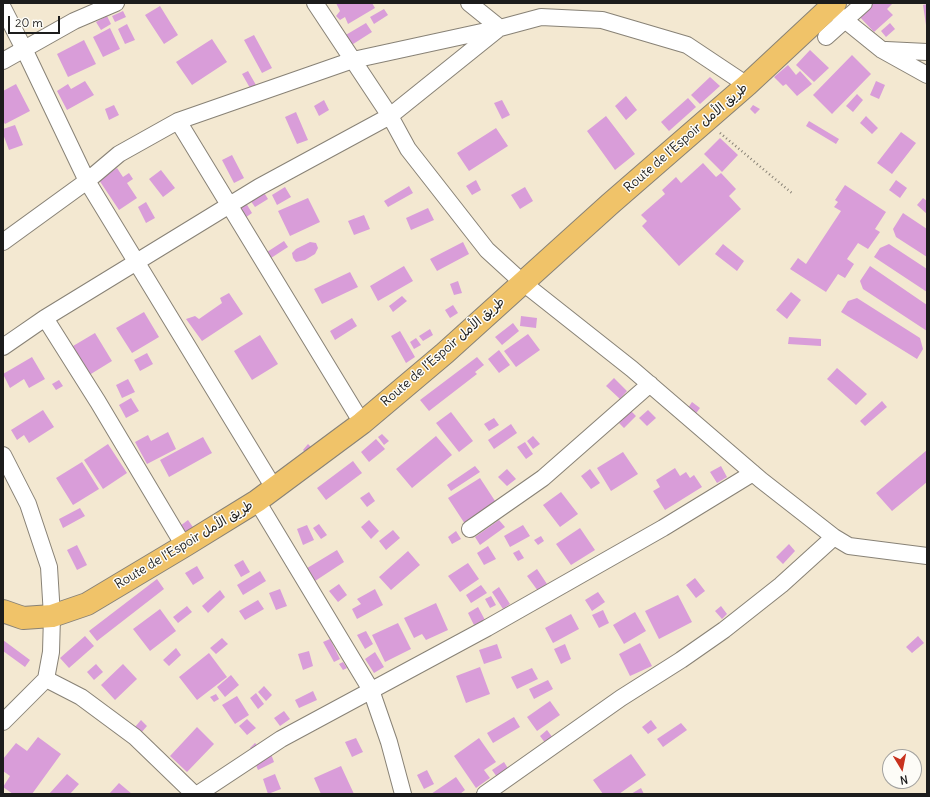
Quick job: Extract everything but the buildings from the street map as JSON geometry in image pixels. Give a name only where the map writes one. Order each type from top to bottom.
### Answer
[{"type":"highway","name":"Route de l’Espoir طريق الأمل","points":[[3,611],[23,618],[52,616],[87,604],[257,501],[362,423],[445,353],[522,282],[705,121],[837,10]]},
{"type":"street","points":[[3,61],[74,21],[116,3]]},
{"type":"street","points":[[315,3],[390,116],[408,149],[487,250],[522,282],[650,384],[752,473],[834,537],[849,546],[927,556]]},
{"type":"street","points":[[469,3],[500,28]]},
{"type":"street","points":[[837,10],[864,3]]},
{"type":"street","points":[[3,8],[87,181],[274,488]]},
{"type":"street","points":[[826,36],[837,10]]},
{"type":"street","points":[[837,10],[882,50],[927,75]]},
{"type":"street","points":[[4,237],[87,181],[119,154],[178,121],[353,60],[500,28],[541,16],[602,20],[687,45],[747,85]]},
{"type":"street","points":[[3,347],[45,318],[259,187],[390,116],[500,28]]},
{"type":"street","points":[[882,50],[927,52]]},
{"type":"street","points":[[178,121],[362,423]]},
{"type":"street","points":[[45,318],[98,402],[184,546]]},
{"type":"street","points":[[470,529],[543,478],[650,384]]},
{"type":"street","points":[[3,455],[28,504],[49,567],[52,616],[51,652],[46,679],[3,722]]},
{"type":"street","points":[[198,794],[281,739],[501,620],[663,528],[752,473]]},
{"type":"street","points":[[257,501],[371,690],[389,742],[403,794]]},
{"type":"street","points":[[485,794],[621,698],[681,660],[724,630],[781,585],[834,537]]},
{"type":"street","points":[[46,679],[81,697],[135,737],[194,794]]},
{"type":"path","points":[[705,121],[792,194]]}]
